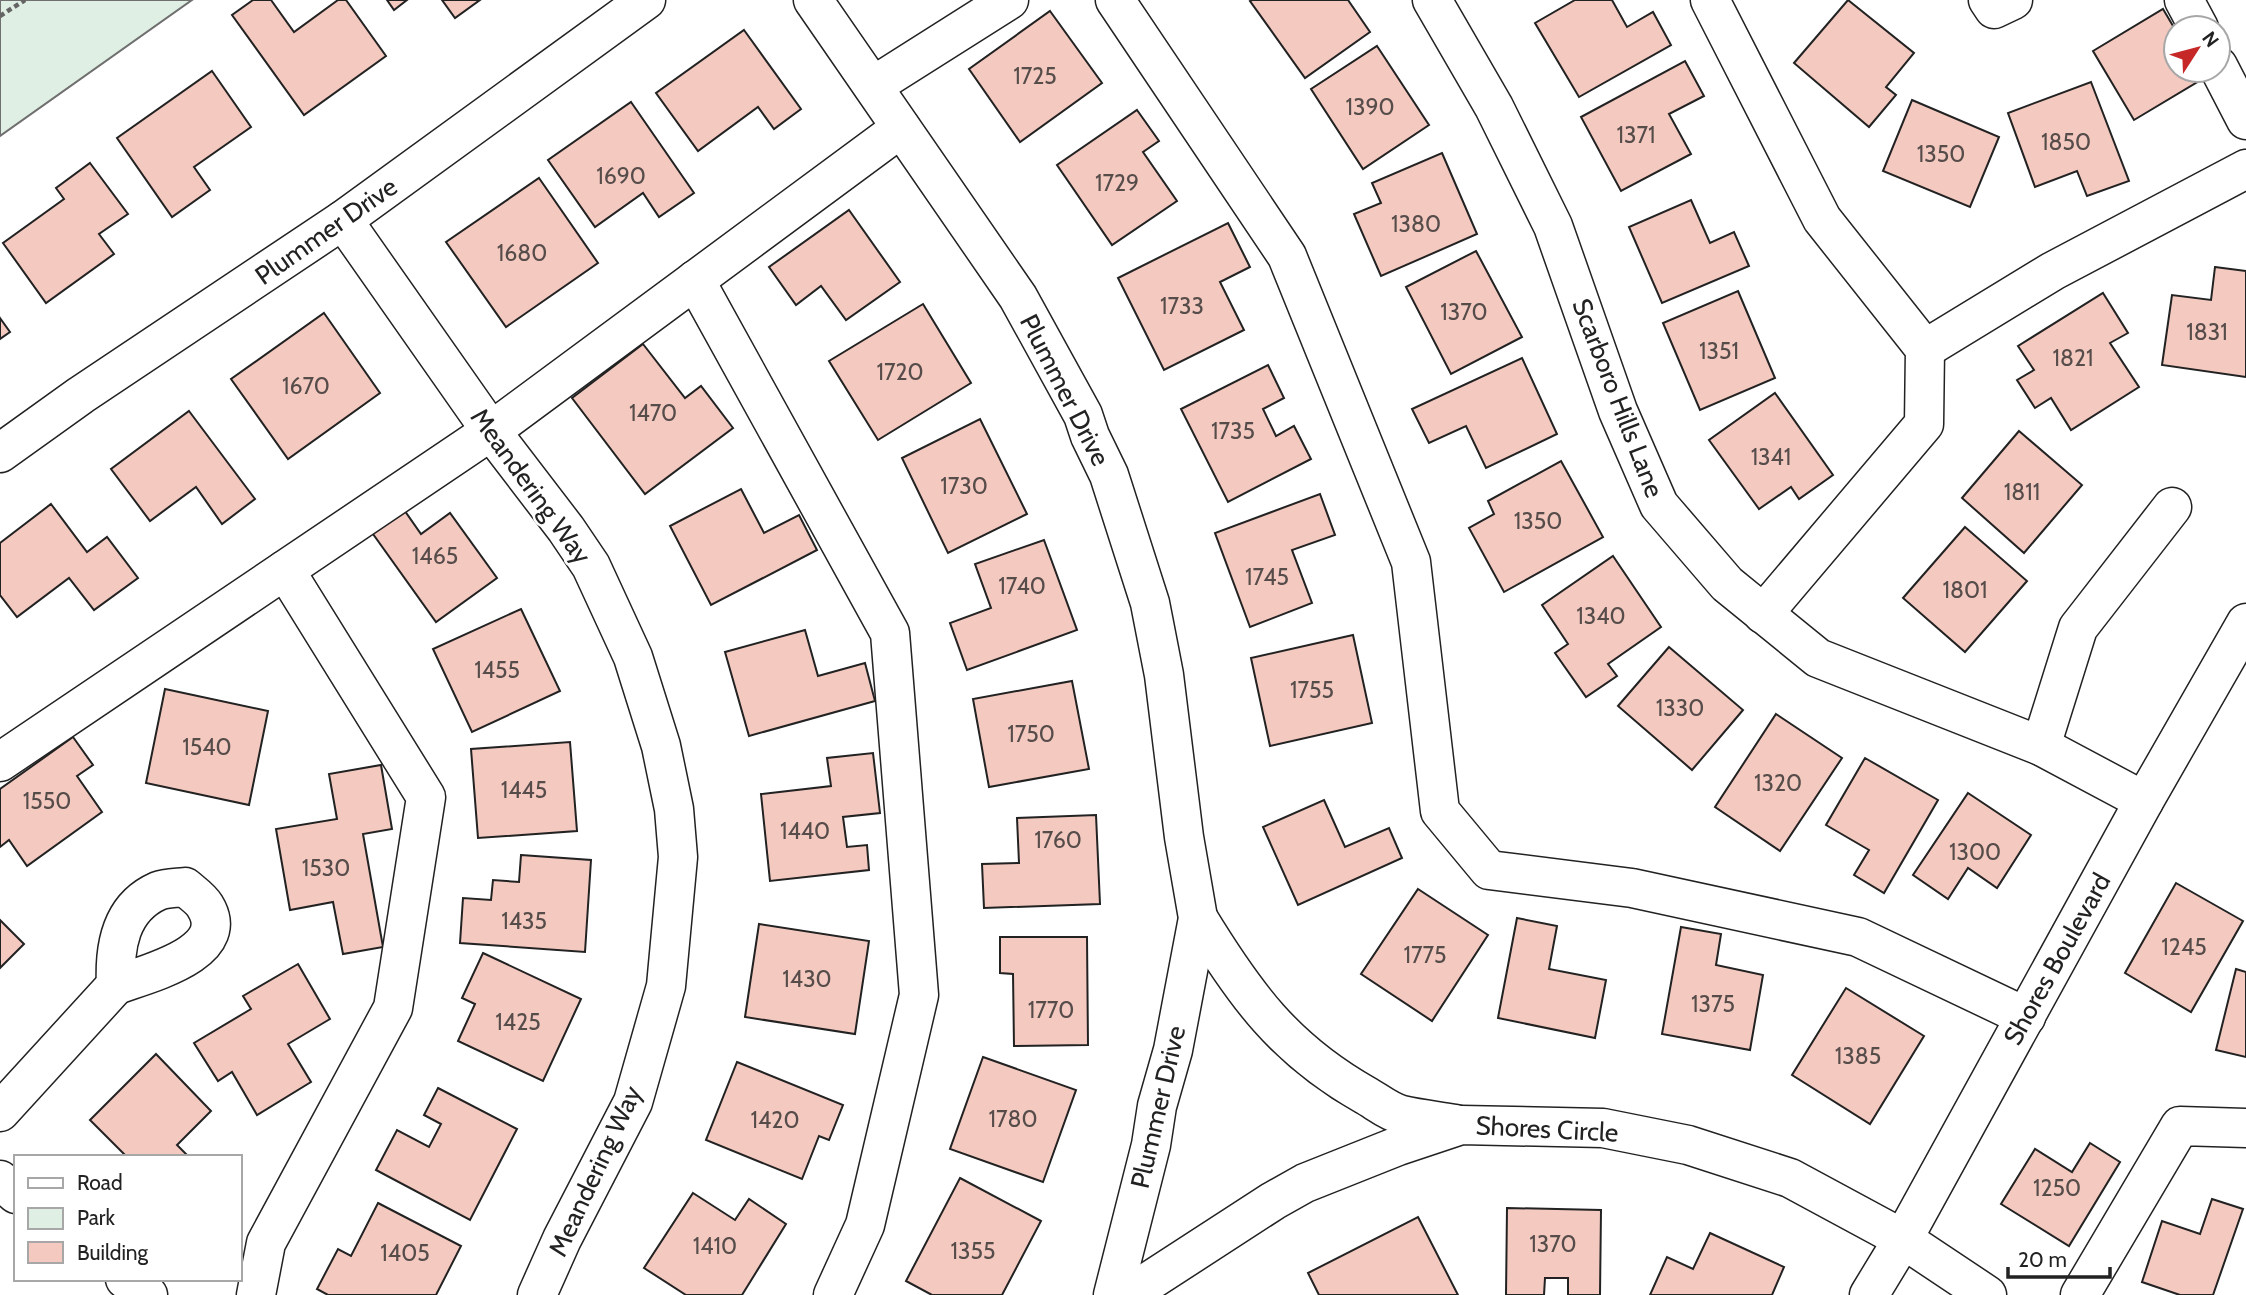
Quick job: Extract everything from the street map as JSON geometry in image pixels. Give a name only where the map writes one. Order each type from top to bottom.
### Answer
[{"type":"street","name":"Plummer Drive","points":[[0,453],[342,220],[646,0]]},
{"type":"street","name":"Plummer Drive","points":[[813,0],[1018,297],[1083,415],[1108,475],[1150,603],[1164,675],[1184,837],[1198,918],[1173,1051],[1157,1106],[1151,1145],[1113,1295]]},
{"type":"street","points":[[873,86],[1009,0]]},
{"type":"street","points":[[1115,0],[1287,256],[1411,562],[1440,811],[1489,870],[1632,888],[1858,937],[2026,1017]]},
{"type":"street","name":"Scarboro Hills Lane","points":[[1432,0],[1494,107],[1553,226],[1618,411],[1659,505],[1727,584],[1818,658],[2040,746],[2144,801]]},
{"type":"street","points":[[1710,0],[1822,219],[1925,349],[1924,424],[1763,614]]},
{"type":"street","points":[[2228,84],[2246,120]]},
{"type":"street","points":[[0,762],[491,431],[901,128]]},
{"type":"street","points":[[1925,349],[2053,271],[2246,169]]},
{"type":"street","name":"Meandering Way","points":[[342,220],[491,431],[566,528],[591,566],[633,657],[661,746],[674,809],[678,856],[666,986],[633,1102],[562,1238],[537,1295]]},
{"type":"street","points":[[695,280],[890,633],[919,995],[865,1225],[833,1295]]},
{"type":"street","points":[[2040,746],[2078,628],[2172,507]]},
{"type":"street","points":[[256,1295],[266,1243],[393,1008],[426,797],[285,569]]},
{"type":"street","name":"Shores Boulevard","points":[[1869,1295],[1903,1239],[2144,801],[2246,623]]},
{"type":"street","name":"Plummer Drive","points":[[1198,918],[1228,968],[1273,1025],[1310,1059],[1349,1086],[1399,1114],[1461,1125]]},
{"type":"street","points":[[0,1112],[116,985]]},
{"type":"street","name":"Shores Circle","points":[[1128,1295],[1305,1183],[1398,1146],[1461,1125],[1603,1128],[1688,1145],[1790,1178],[1903,1239],[1987,1295]]},
{"type":"street","points":[[2080,1295],[2180,1126],[2246,1128]]},
{"type":"street","points":[[0,1180],[14,1192]]},
{"type":"street","points":[[128,1281],[148,1295]]},
{"type":"path","points":[[0,16],[25,0]]},
{"type":"green space","points":[[0,0],[192,0],[0,136]]},
{"type":"building","points":[[253,0],[271,0],[294,32],[338,0],[346,0],[386,56],[304,115],[232,15]]},
{"type":"building","points":[[387,0],[407,0],[394,10]]},
{"type":"building","points":[[442,0],[480,0],[455,18]]},
{"type":"building","points":[[1348,0],[1370,32],[1305,78],[1250,1]]},
{"type":"building","points":[[1575,0],[1612,0],[1627,27],[1653,12],[1671,45],[1579,97],[1535,23]]},
{"type":"building","points":[[1848,0],[1914,53],[1886,87],[1896,95],[1869,127],[1794,63]]},
{"type":"building","points":[[2163,9],[2166,14],[2162,14],[2162,84],[2194,84],[2134,120],[2093,51]]},
{"type":"building","points":[[1050,11],[1102,83],[1020,142],[969,69]]},
{"type":"building","points":[[744,30],[801,109],[774,129],[758,107],[698,151],[656,93]]},
{"type":"building","points":[[1377,46],[1429,125],[1363,169],[1311,89]]},
{"type":"building","points":[[1685,61],[1704,96],[1669,114],[1691,154],[1621,191],[1581,117]]},
{"type":"building","points":[[212,71],[251,127],[194,167],[210,190],[172,217],[117,138]]},
{"type":"building","points":[[2091,82],[2129,181],[2087,196],[2077,171],[2035,187],[2008,113]]},
{"type":"building","points":[[1912,100],[1999,137],[1970,207],[1883,171]]},
{"type":"building","points":[[631,102],[694,193],[659,217],[643,193],[595,227],[548,160]]},
{"type":"building","points":[[1137,110],[1159,141],[1143,152],[1177,201],[1112,245],[1057,165]]},
{"type":"building","points":[[1442,153],[1477,234],[1381,276],[1354,214],[1381,203],[1372,183]]},
{"type":"building","points":[[90,163],[128,214],[99,234],[114,254],[46,303],[3,243],[64,199],[56,188]]},
{"type":"building","points":[[539,178],[598,263],[506,327],[446,242]]},
{"type":"building","points":[[1691,200],[1710,243],[1734,232],[1749,266],[1662,303],[1629,227]]},
{"type":"building","points":[[849,210],[900,282],[846,320],[821,286],[796,305],[769,267]]},
{"type":"building","points":[[1228,223],[1250,267],[1220,282],[1244,330],[1164,370],[1118,278]]},
{"type":"building","points":[[1476,251],[1522,337],[1451,374],[1406,287]]},
{"type":"building","points":[[2215,267],[2246,271],[2246,377],[2162,365],[2172,295],[2211,300]]},
{"type":"building","points":[[1738,291],[1775,378],[1700,410],[1663,323]]},
{"type":"building","points":[[2103,293],[2128,333],[2110,343],[2139,387],[2071,430],[2051,398],[2035,408],[2017,380],[2034,370],[2018,346]]},
{"type":"building","points":[[923,304],[971,383],[878,440],[829,361]]},
{"type":"building","points":[[324,313],[380,393],[288,459],[231,379]]},
{"type":"building","points":[[0,318],[10,332],[0,339]]},
{"type":"building","points":[[643,344],[685,398],[701,386],[733,428],[645,494],[572,398]]},
{"type":"building","points":[[1522,358],[1557,434],[1486,468],[1466,426],[1429,443],[1412,409]]},
{"type":"building","points":[[1268,365],[1284,398],[1263,409],[1276,436],[1294,426],[1311,459],[1228,502],[1181,409]]},
{"type":"building","points":[[1775,393],[1833,475],[1799,499],[1791,487],[1759,509],[1709,440]]},
{"type":"building","points":[[189,411],[255,499],[222,524],[196,487],[150,521],[111,469]]},
{"type":"building","points":[[980,419],[1027,514],[948,553],[902,458]]},
{"type":"building","points":[[2019,431],[2082,485],[2024,553],[1962,498]]},
{"type":"building","points":[[1561,461],[1603,537],[1504,592],[1469,528],[1494,514],[1488,501]]},
{"type":"building","points":[[741,489],[764,533],[799,515],[817,550],[711,605],[670,526]]},
{"type":"building","points":[[1320,494],[1335,535],[1292,550],[1312,603],[1250,627],[1215,533]]},
{"type":"building","points":[[51,504],[87,552],[107,537],[138,578],[94,610],[69,578],[17,617],[0,595],[0,543]]},
{"type":"building","points":[[400,504],[421,534],[450,513],[497,578],[436,622],[368,527]]},
{"type":"building","points":[[1965,527],[2027,581],[1965,652],[1903,598]]},
{"type":"building","points":[[1044,540],[1077,630],[967,670],[950,623],[991,608],[975,564]]},
{"type":"building","points":[[1613,556],[1661,627],[1608,664],[1617,676],[1586,697],[1555,653],[1568,644],[1542,605]]},
{"type":"building","points":[[521,609],[560,691],[472,732],[433,649]]},
{"type":"building","points":[[805,630],[818,676],[865,663],[875,701],[749,736],[725,652]]},
{"type":"building","points":[[1353,635],[1372,723],[1270,746],[1251,658]]},
{"type":"building","points":[[1669,647],[1743,710],[1692,770],[1618,706]]},
{"type":"building","points":[[1072,681],[1089,769],[989,787],[973,699]]},
{"type":"building","points":[[165,689],[268,711],[249,805],[146,783]]},
{"type":"building","points":[[1776,714],[1842,758],[1780,851],[1715,807]]},
{"type":"building","points":[[73,737],[93,765],[77,776],[102,812],[27,866],[9,840],[0,847],[0,789]]},
{"type":"building","points":[[570,742],[577,831],[478,838],[471,749]]},
{"type":"building","points":[[873,753],[880,813],[843,817],[847,847],[867,845],[869,870],[770,881],[761,794],[831,786],[827,758]]},
{"type":"building","points":[[1865,758],[1938,800],[1884,893],[1854,875],[1869,850],[1826,825]]},
{"type":"building","points":[[381,765],[392,829],[363,834],[383,947],[343,954],[333,902],[290,910],[276,829],[337,819],[329,774]]},
{"type":"building","points":[[1968,793],[2031,835],[1997,888],[1968,868],[1948,899],[1913,875]]},
{"type":"building","points":[[1324,800],[1345,847],[1389,828],[1402,858],[1298,905],[1263,827]]},
{"type":"building","points":[[1096,815],[1100,904],[984,908],[982,864],[1019,863],[1017,818]]},
{"type":"building","points":[[521,855],[591,860],[585,952],[460,943],[463,898],[491,900],[493,880],[519,882]]},
{"type":"building","points":[[2176,883],[2243,921],[2191,1012],[2125,973]]},
{"type":"building","points":[[1418,889],[1488,935],[1432,1021],[1361,974]]},
{"type":"building","points":[[1517,918],[1557,926],[1549,969],[1606,980],[1595,1038],[1498,1018]]},
{"type":"building","points":[[0,920],[24,944],[0,968]]},
{"type":"building","points":[[759,924],[869,941],[855,1034],[745,1017]]},
{"type":"building","points":[[1681,927],[1721,934],[1716,965],[1763,975],[1750,1050],[1662,1034]]},
{"type":"building","points":[[1000,937],[1087,937],[1088,1045],[1014,1046],[1013,974],[1000,973]]},
{"type":"building","points":[[483,953],[581,999],[543,1081],[458,1041],[475,1004],[462,998]]},
{"type":"building","points":[[298,964],[330,1019],[288,1044],[311,1082],[257,1115],[232,1072],[218,1081],[194,1043],[251,1009],[243,996]]},
{"type":"building","points":[[2236,969],[2246,972],[2246,1057],[2216,1050]]},
{"type":"building","points":[[1846,988],[1924,1036],[1870,1124],[1792,1075]]},
{"type":"building","points":[[156,1054],[211,1111],[177,1145],[187,1155],[125,1155],[90,1120]]},
{"type":"building","points":[[983,1057],[1076,1090],[1043,1182],[950,1149]]},
{"type":"building","points":[[737,1062],[843,1105],[829,1140],[819,1136],[802,1179],[706,1140]]},
{"type":"building","points":[[438,1088],[517,1129],[470,1220],[376,1170],[397,1130],[429,1147],[441,1124],[424,1115]]},
{"type":"building","points":[[2090,1143],[2120,1162],[2069,1246],[2001,1204],[2035,1149],[2072,1172]]},
{"type":"building","points":[[960,1178],[1041,1221],[1002,1295],[932,1295],[906,1281]]},
{"type":"building","points":[[693,1193],[735,1220],[749,1199],[786,1224],[742,1295],[686,1295],[644,1268]]},
{"type":"building","points":[[2212,1199],[2243,1209],[2213,1295],[2180,1295],[2142,1282],[2162,1221],[2200,1234]]},
{"type":"building","points":[[378,1203],[461,1246],[436,1295],[328,1295],[317,1289],[338,1249],[351,1256]]},
{"type":"building","points":[[1507,1208],[1601,1210],[1600,1295],[1568,1295],[1568,1278],[1545,1278],[1544,1295],[1506,1295]]},
{"type":"building","points":[[1418,1217],[1458,1295],[1319,1295],[1308,1273]]},
{"type":"building","points":[[1710,1233],[1784,1267],[1772,1295],[1650,1295],[1667,1257],[1693,1269]]}]
